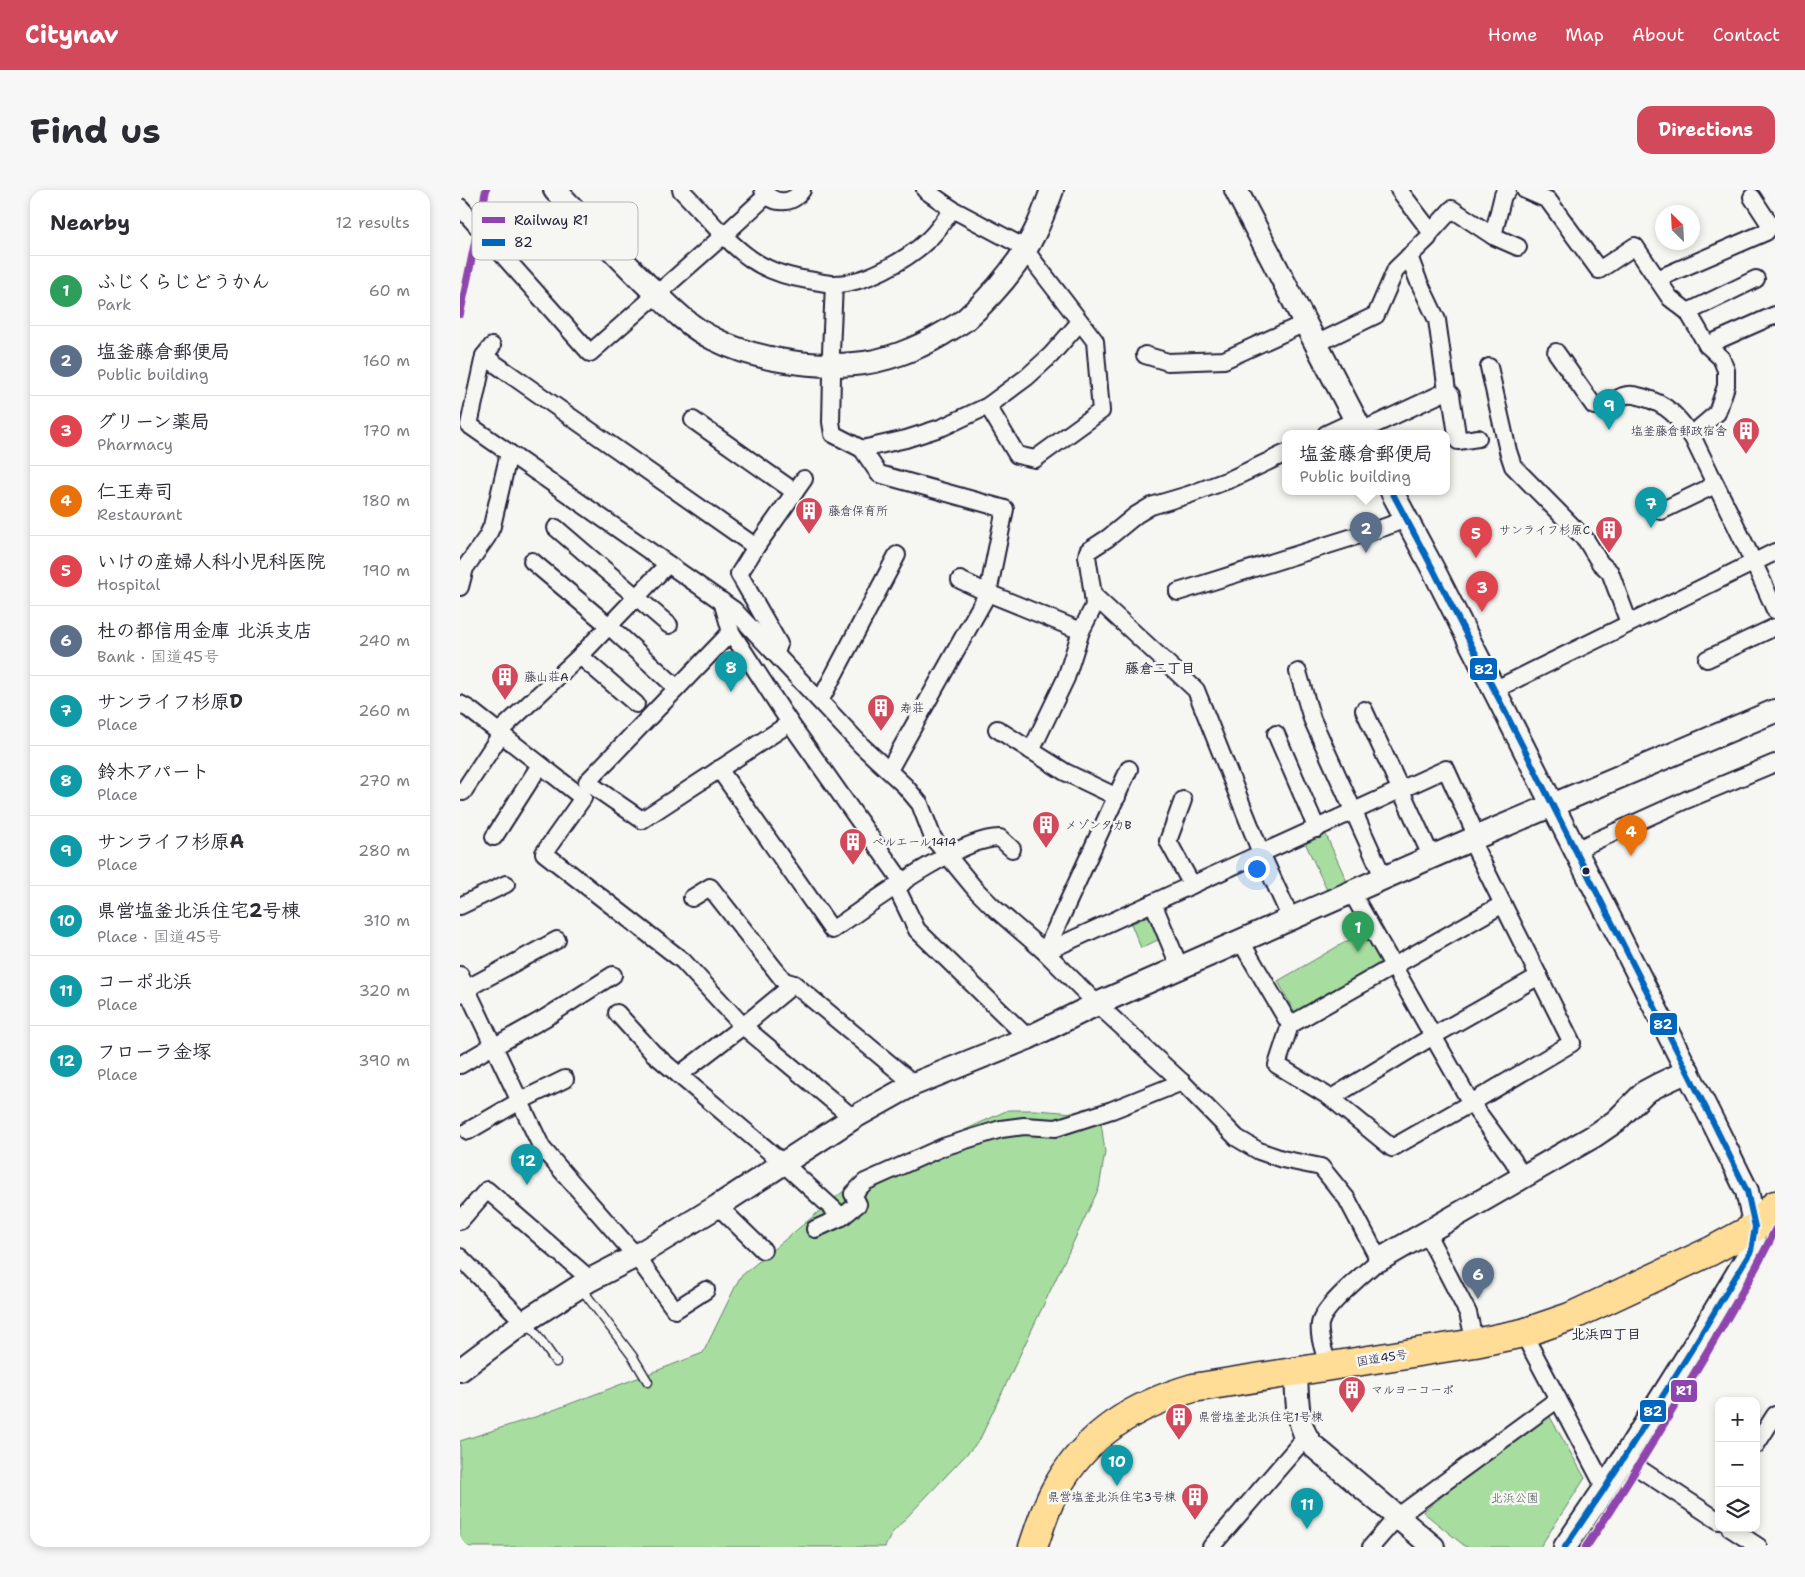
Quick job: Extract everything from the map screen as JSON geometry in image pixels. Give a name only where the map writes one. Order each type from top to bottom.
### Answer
[{"type":"highway","name":"国道45号","points":[[1032,1547],[1052,1496],[1071,1465],[1094,1440],[1125,1416],[1172,1394],[1194,1388],[1475,1343],[1523,1333],[1570,1317],[1711,1251],[1755,1227],[1775,1205]]},
{"type":"street","points":[[555,190],[567,202]]},
{"type":"street","points":[[682,190],[734,247],[752,260],[774,272],[834,284],[869,276],[896,263],[929,239],[952,209]]},
{"type":"street","points":[[507,260],[590,353],[724,235],[765,193],[779,202],[786,202],[793,199],[802,190]]},
{"type":"street","points":[[924,190],[952,209],[1016,243],[1025,250],[1095,341],[1100,411],[1035,459],[1016,455],[988,406]]},
{"type":"street","points":[[623,260],[678,316],[714,340],[752,353],[782,360],[832,365],[855,364],[892,356],[930,341],[964,321],[993,292],[1025,250],[1052,190]]},
{"type":"street","points":[[1236,190],[1360,428],[1447,391]]},
{"type":"street","points":[[1399,190],[1431,232]]},
{"type":"street","points":[[1493,236],[1504,195],[1508,190]]},
{"type":"street","points":[[1525,190],[1548,200],[1599,270],[1635,246],[1670,298],[1688,312],[1707,345],[1721,358],[1726,370],[1726,386],[1717,413],[1697,430],[1693,438]]},
{"type":"street","points":[[1657,279],[1766,232],[1770,228],[1769,223],[1752,197]]},
{"type":"street","points":[[460,207],[472,220]]},
{"type":"street","points":[[1316,344],[1376,315],[1396,269],[1428,238],[1431,232],[1452,209],[1493,236],[1518,247]]},
{"type":"street","points":[[1409,256],[1437,320],[1447,391],[1452,395],[1458,440],[1478,438]]},
{"type":"street","points":[[1688,312],[1756,279]]},
{"type":"street","points":[[834,284],[831,352],[831,422],[833,434],[862,449],[879,474],[1005,509],[988,594],[889,770]]},
{"type":"street","points":[[1707,345],[1775,315]]},
{"type":"street","points":[[862,449],[906,439],[943,427],[988,406],[1027,377],[1051,355],[1080,322]]},
{"type":"street","points":[[1145,355],[1168,362],[1224,360],[1305,323]]},
{"type":"street","points":[[756,547],[488,351],[469,425],[734,610],[862,746],[889,770],[920,804],[933,838],[992,906],[1045,952],[1097,1004],[1182,1082],[1237,1138],[1259,1151],[1282,1159],[1321,1167],[1347,1199],[1379,1260]]},
{"type":"street","points":[[1556,352],[1594,406],[1600,407],[1625,395],[1636,395],[1655,400],[1670,410],[1693,438],[1754,562],[1775,610]]},
{"type":"street","points":[[1489,367],[1513,466],[1586,540],[1600,563],[1610,572],[1629,623]]},
{"type":"street","points":[[693,420],[800,486],[739,574],[778,644],[776,653]]},
{"type":"street","points":[[460,587],[465,568],[488,537],[509,453]]},
{"type":"street","points":[[1031,751],[1066,678],[1081,631],[1094,606],[1087,556],[1088,551],[1151,506],[1231,479],[1282,455]]},
{"type":"street","points":[[1661,511],[1715,485]]},
{"type":"street","points":[[1394,495],[1688,1071],[1747,1191],[1755,1227],[1750,1251],[1605,1488],[1565,1547]]},
{"type":"street","points":[[1178,592],[1385,527],[1406,518]]},
{"type":"street","points":[[556,528],[669,625]]},
{"type":"street","points":[[1494,690],[1775,552]]},
{"type":"street","points":[[820,701],[897,555]]},
{"type":"street","points":[[532,561],[609,626],[677,688]]},
{"type":"street","points":[[463,792],[503,728],[580,656],[668,564]]},
{"type":"street","points":[[960,580],[988,594],[1081,631]]},
{"type":"street","points":[[1093,595],[1196,690],[1261,853],[1291,920]]},
{"type":"street","points":[[722,601],[731,632],[900,885],[918,930],[1028,1038]]},
{"type":"street","points":[[1707,659],[1775,627]]},
{"type":"street","points":[[731,632],[587,782],[642,820],[790,723]]},
{"type":"street","points":[[580,656],[636,704]]},
{"type":"street","points":[[1298,672],[1312,719],[1384,879]]},
{"type":"street","points":[[460,704],[469,708],[583,798],[544,853],[683,961],[744,1026],[853,1118]]},
{"type":"street","points":[[1364,710],[1432,858]]},
{"type":"street","points":[[460,1370],[525,1321],[584,1284],[636,1256],[718,1206],[853,1118],[914,1084],[1028,1038],[1097,1004],[1474,839],[1775,711]]},
{"type":"street","points":[[997,729],[1065,772],[1116,797]]},
{"type":"street","points":[[1276,734],[1317,829]]},
{"type":"street","points":[[1575,850],[1686,800],[1775,763]]},
{"type":"street","points":[[494,837],[540,765]]},
{"type":"street","points":[[720,769],[832,930],[948,855],[989,838],[1000,838],[1012,849]]},
{"type":"street","points":[[1045,952],[1129,769]]},
{"type":"street","points":[[1045,952],[1446,769],[1503,904],[1572,1043],[1392,1148],[1331,1098],[1277,1065],[1290,1025],[1503,904]]},
{"type":"street","points":[[1183,800],[1168,841],[1192,885]]},
{"type":"street","points":[[460,906],[506,884]]},
{"type":"street","points":[[692,898],[710,887],[784,981],[794,984],[914,1084]]},
{"type":"street","points":[[1352,893],[1471,1103],[1513,1160],[1522,1177]]},
{"type":"street","points":[[1153,903],[1180,968]]},
{"type":"street","points":[[464,992],[475,984],[558,940]]},
{"type":"street","points":[[1242,941],[1290,1025]]},
{"type":"street","points":[[460,975],[464,992],[495,1046],[542,1148],[636,1256],[676,1310],[706,1290]]},
{"type":"street","points":[[460,1066],[488,1048],[545,1018],[613,975]]},
{"type":"street","points":[[1331,1098],[1433,1036],[1538,976]]},
{"type":"street","points":[[679,1075],[744,1026],[794,984]]},
{"type":"street","points":[[617,1014],[653,1053],[783,1163],[842,1217]]},
{"type":"street","points":[[1328,1366],[1321,1338],[1320,1324],[1323,1315],[1336,1300],[1379,1260],[1594,1136],[1621,1116],[1645,1092],[1688,1071]]},
{"type":"street","points":[[468,1131],[520,1101],[565,1079]]},
{"type":"street","points":[[815,1230],[842,1217],[858,1204],[853,1194],[865,1182],[943,1147],[1001,1129],[1024,1126],[1056,1128],[1112,1110],[1182,1082]]},
{"type":"street","points":[[460,1221],[487,1190],[584,1274],[584,1284]]},
{"type":"street","points":[[718,1206],[764,1250]]},
{"type":"street","points":[[1426,1232],[1468,1313],[1475,1343]]},
{"type":"street","points":[[460,1257],[525,1321]]},
{"type":"street","points":[[1523,1333],[1605,1488]]},
{"type":"street","points":[[1296,1372],[1300,1417],[1305,1438],[1433,1547]]},
{"type":"street","points":[[1371,1547],[1397,1517],[1558,1399]]},
{"type":"street","points":[[1758,1442],[1775,1415]]},
{"type":"street","points":[[1211,1547],[1305,1438]]},
{"type":"street","points":[[1623,1458],[1715,1512]]},
{"type":"street","points":[[1736,1532],[1759,1547]]},
{"type":"lane","points":[[584,1284],[634,1356],[648,1382]]},
{"type":"lane","points":[[525,1321],[556,1362]]},
{"type":"green space","points":[[1322,826],[1352,893],[1332,901],[1302,836]]},
{"type":"green space","points":[[1149,916],[1155,920],[1162,938],[1141,948],[1131,924]]},
{"type":"green space","points":[[1366,930],[1388,970],[1299,1021],[1278,981]]},
{"type":"green space","points":[[1008,1110],[1036,1110],[1100,1115],[1105,1152],[1099,1188],[979,1441],[892,1533],[885,1547],[460,1547],[460,1441],[538,1416],[703,1353],[740,1277],[857,1180]]},
{"type":"green space","name":"北浜公園","points":[[1546,1410],[1585,1478],[1540,1547],[1466,1547],[1423,1512]]},
{"type":"rail line","name":"R1","points":[[483,202],[486,190]]},
{"type":"rail line","name":"R1","points":[[460,314],[472,257]]},
{"type":"rail line","name":"R1","points":[[1586,1547],[1679,1399],[1753,1273],[1775,1230]]},
{"type":"transit line","name":"82","points":[[1394,495],[1434,571],[1712,1120],[1747,1191],[1755,1227],[1751,1251],[1605,1488],[1565,1547]]},
{"type":"place","name":"サンライフ杉原A","points":[[1609,430]]},
{"type":"place","name":"塩釜藤倉郵政宿舎","points":[[1746,455]]},
{"type":"place","name":"サンライフ杉原D","points":[[1651,528]]},
{"type":"place","name":"藤倉保育所","points":[[809,535]]},
{"type":"place","name":"塩釜藤倉郵便局","points":[[1366,553]]},
{"type":"place","name":"サンライフ杉原C","points":[[1609,554]]},
{"type":"place","name":"いけの産婦人科小児科医院","points":[[1476,558]]},
{"type":"place","name":"グリーン薬局","points":[[1482,612]]},
{"type":"place","name":"鈴木アパート","points":[[731,692]]},
{"type":"place","name":"藤山荘A","points":[[505,701]]},
{"type":"place","name":"寿荘","points":[[881,732]]},
{"type":"place","name":"メゾンタカB","points":[[1046,849]]},
{"type":"place","name":"仁王寿司","points":[[1631,856]]},
{"type":"place","name":"ベルエール1414","points":[[853,866]]},
{"type":"place","name":"ふじくらじどうかん","points":[[1358,952]]},
{"type":"place","name":"フローラ金塚","points":[[527,1185]]},
{"type":"place","name":"杜の都信用金庫 北浜支店","points":[[1478,1299]]},
{"type":"place","name":"マルヨーコーポ","points":[[1352,1414]]},
{"type":"place","name":"県営塩釜北浜住宅1号棟","points":[[1179,1441]]},
{"type":"place","name":"県営塩釜北浜住宅2号棟","points":[[1117,1486]]},
{"type":"place","name":"県営塩釜北浜住宅3号棟","points":[[1195,1521]]},
{"type":"place","name":"コーポ北浜","points":[[1307,1529]]},
{"type":"district","name":"藤倉二丁目","points":[[1160,668]]},
{"type":"district","name":"北浜四丁目","points":[[1606,1334]]}]
